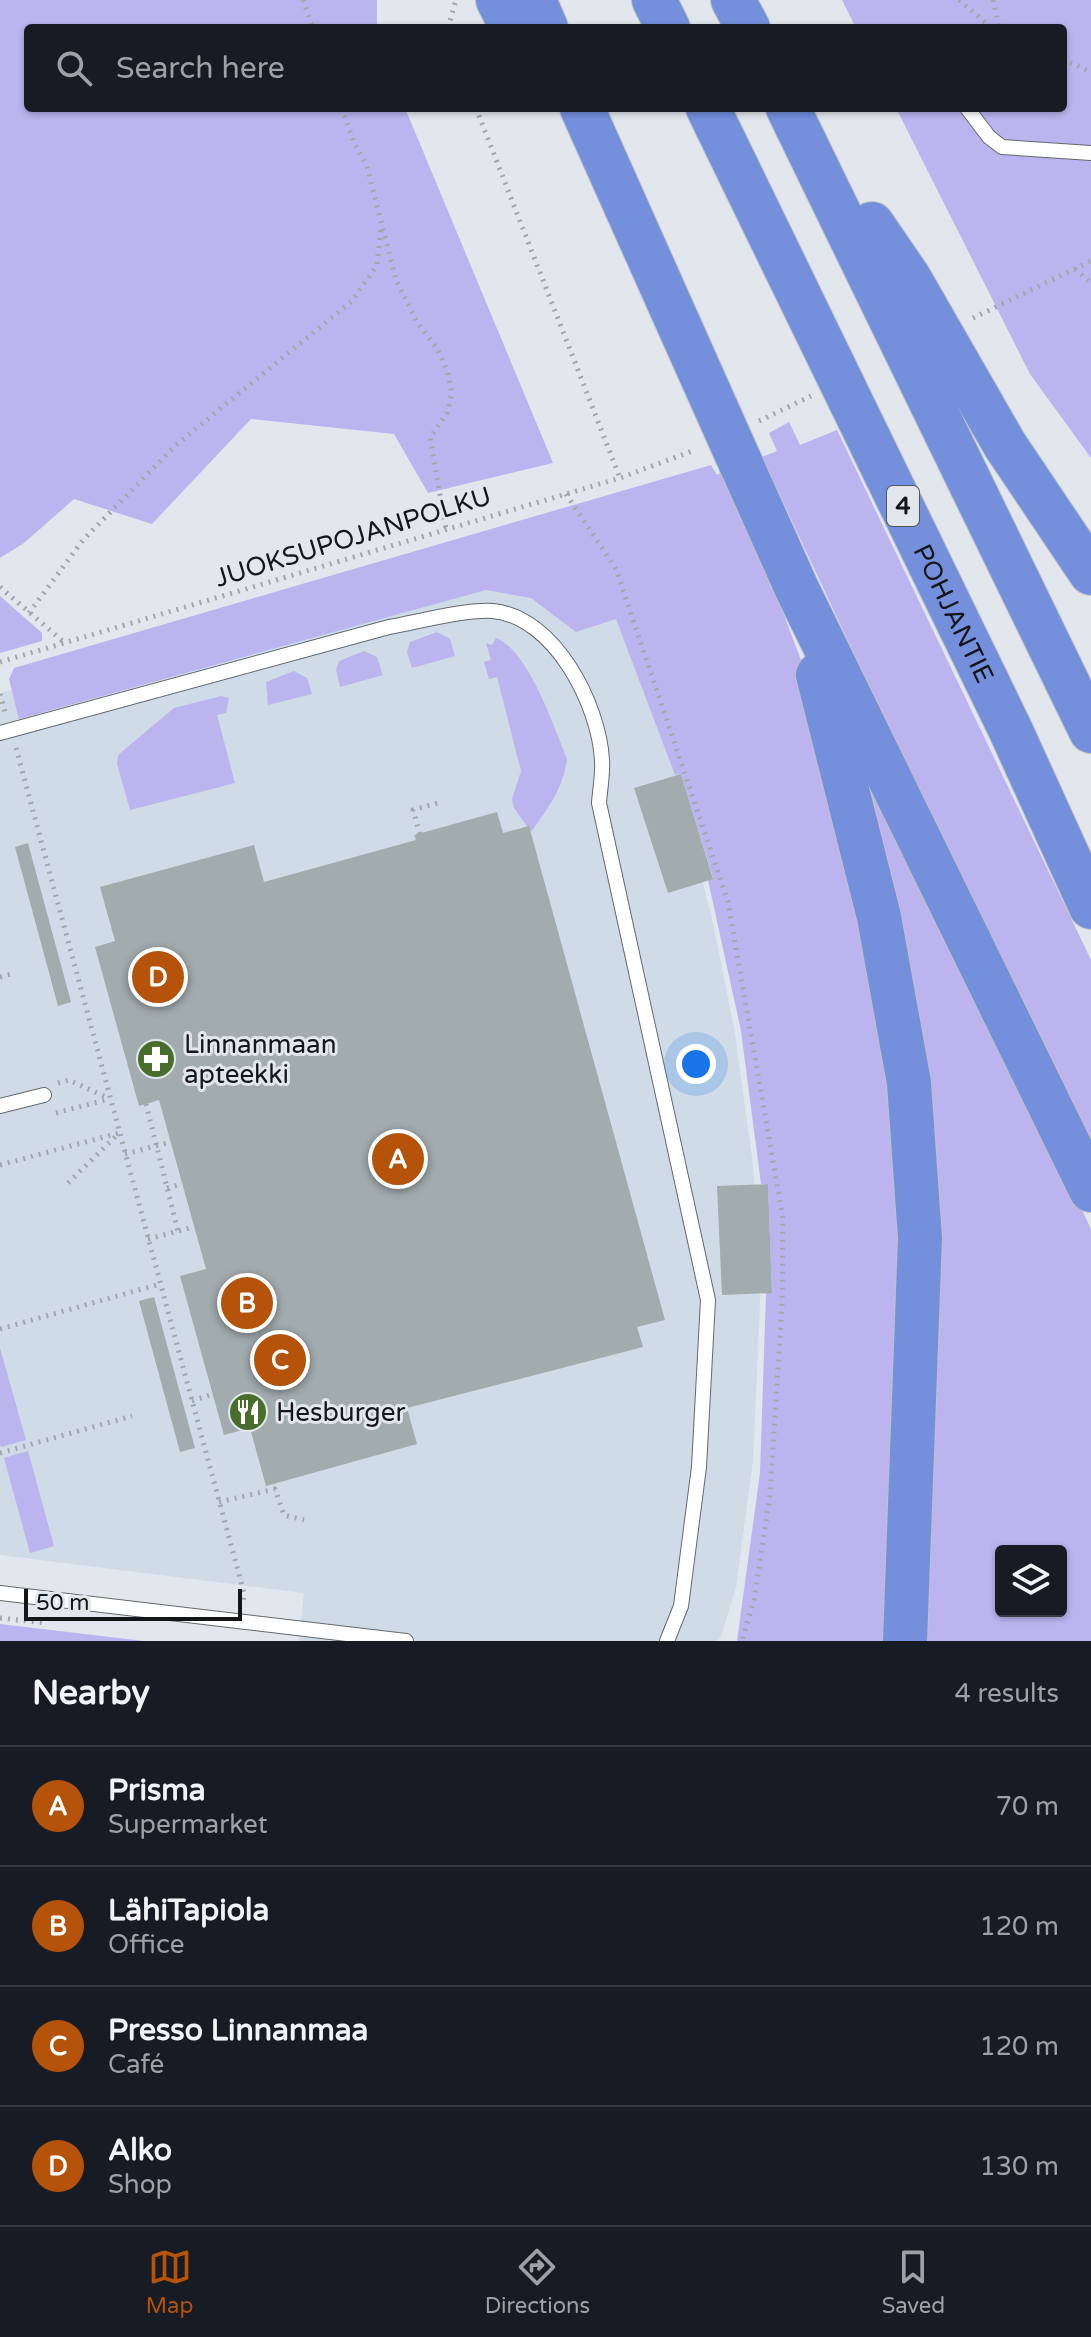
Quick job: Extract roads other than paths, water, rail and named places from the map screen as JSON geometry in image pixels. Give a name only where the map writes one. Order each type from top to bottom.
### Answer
[{"type":"highway","points":[[498,0],[510,24]]},
{"type":"highway","points":[[534,0],[544,24]]},
{"type":"highway","points":[[654,0],[666,24]]},
{"type":"highway","points":[[733,0],[746,24]]},
{"type":"highway","points":[[554,112],[643,244]]},
{"type":"highway","points":[[584,112],[796,587],[1091,1190]]},
{"type":"highway","name":"POHJANTIE","points":[[710,112],[997,702],[1091,907]]},
{"type":"highway","points":[[791,112],[1091,731]]},
{"type":"highway","points":[[792,112],[909,278],[1005,445],[1091,573]]},
{"type":"highway","points":[[796,587],[879,917],[909,1083],[920,1238],[905,1641]]},
{"type":"lane","points":[[970,112],[989,137],[1002,147],[1091,153]]},
{"type":"lane","points":[[5,732],[389,627],[453,615],[492,611],[517,618],[560,651],[586,698],[602,759],[599,803],[708,1300],[699,1467],[681,1606],[667,1641]]},
{"type":"lane","points":[[0,1106],[44,1095]]},
{"type":"lane","points":[[0,1593],[406,1641]]},
{"type":"place","name":"Alko","points":[[158,977]]},
{"type":"place","name":"Linnanmaan apteekki","points":[[156,1059]]},
{"type":"place","name":"Prisma","points":[[398,1159]]},
{"type":"place","name":"LähiTapiola","points":[[247,1303]]},
{"type":"place","name":"Presso Linnanmaa","points":[[280,1360]]},
{"type":"place","name":"Hesburger","points":[[248,1412]]}]
